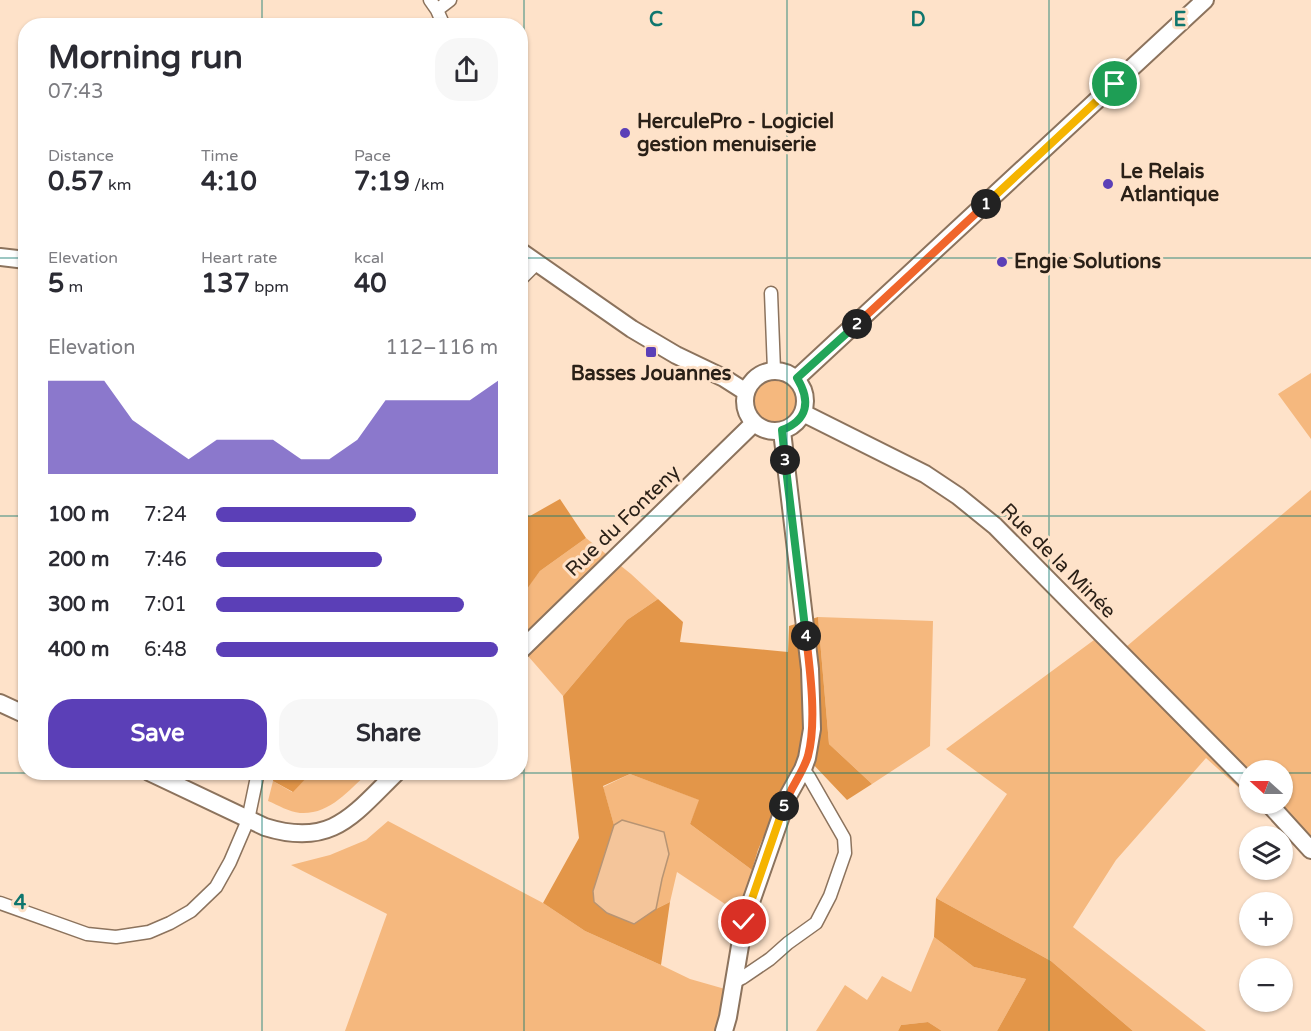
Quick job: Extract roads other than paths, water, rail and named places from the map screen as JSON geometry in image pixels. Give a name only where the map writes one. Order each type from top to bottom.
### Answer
[{"type":"street","points":[[434,5],[450,0]]},
{"type":"street","points":[[797,378],[1205,0]]},
{"type":"street","points":[[0,257],[18,259]]},
{"type":"street","points":[[528,257],[632,329],[746,392]]},
{"type":"street","points":[[528,272],[537,263]]},
{"type":"street","points":[[771,293],[774,370]]},
{"type":"street","points":[[774,370],[783,371],[797,378],[806,396],[806,405],[798,421],[782,430],[767,430],[754,423],[746,409],[746,392],[754,379],[767,371],[774,370]]},
{"type":"street","name":"Rue de la Minée","points":[[803,413],[925,474],[958,496],[995,526],[1239,773]]},
{"type":"street","name":"Rue du Fonteny","points":[[528,643],[754,423]]},
{"type":"street","points":[[724,1031],[744,922],[788,796],[803,769],[812,729],[810,669],[782,430]]},
{"type":"street","points":[[0,703],[18,711]]},
{"type":"street","points":[[734,982],[761,965],[816,923],[830,896],[845,853],[844,838],[803,769]]},
{"type":"street","points":[[166,780],[248,820],[279,832],[296,834],[319,832],[340,824],[355,814],[389,780]]},
{"type":"street","points":[[0,903],[87,934],[116,937],[149,932],[170,923],[191,911],[216,887],[248,820],[256,780]]},
{"type":"street","points":[[1278,814],[1311,850]]},
{"type":"place","name":"HerculePro - Logiciel gestion menuiserie","points":[[625,133]]},
{"type":"place","name":"Le Relais Atlantique","points":[[1108,184]]},
{"type":"place","name":"Engie Solutions","points":[[1002,262]]},
{"type":"place","name":"Basses Jouannes","points":[[651,352]]}]
